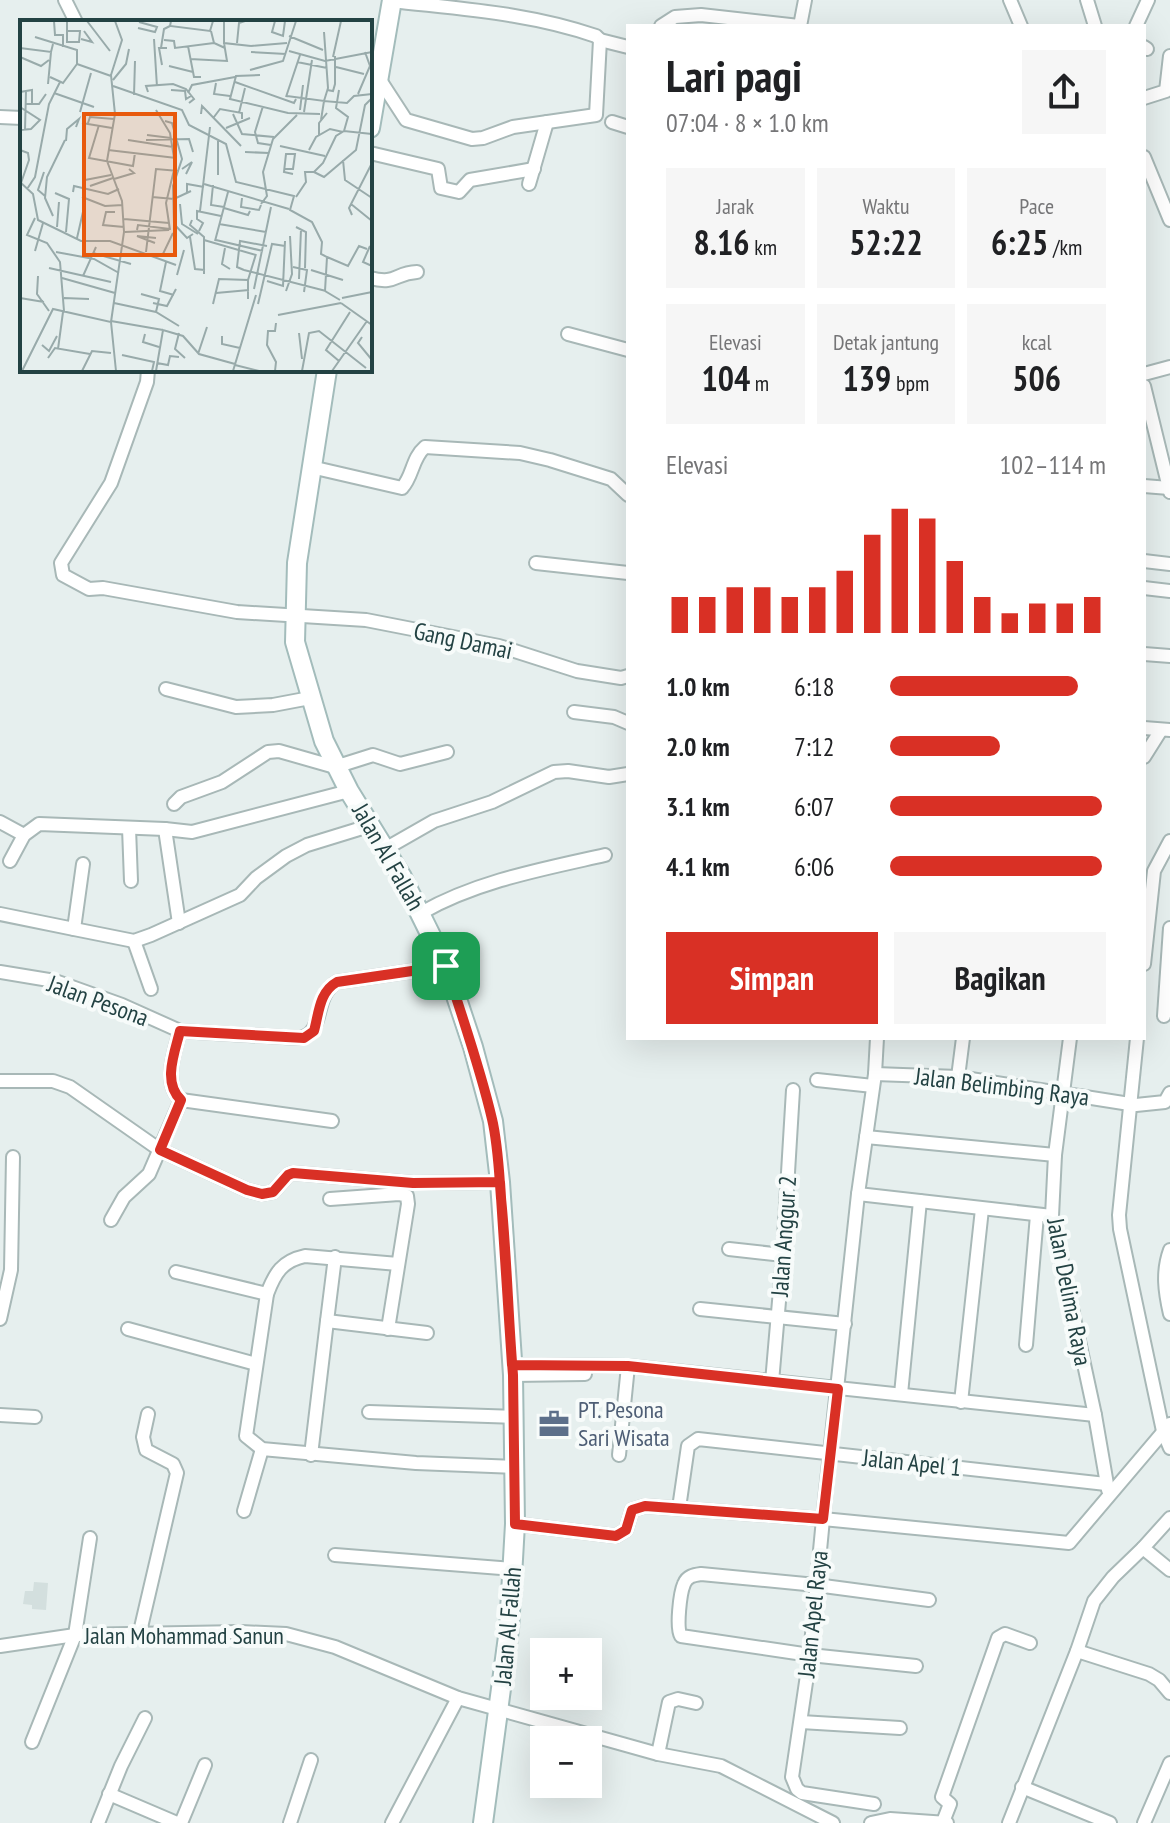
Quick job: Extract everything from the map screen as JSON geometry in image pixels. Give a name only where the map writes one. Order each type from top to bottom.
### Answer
[{"type":"street","points":[[65,0],[75,20]]},
{"type":"street","points":[[372,111],[377,69],[392,0],[549,22],[626,46]]},
{"type":"street","points":[[800,24],[805,0]]},
{"type":"street","points":[[1010,0],[1020,24]]},
{"type":"street","points":[[1087,0],[1094,24]]},
{"type":"street","points":[[1137,24],[1148,0]]},
{"type":"street","points":[[664,24],[675,17],[701,15],[782,24]]},
{"type":"street","points":[[377,69],[406,120],[472,139],[513,127],[596,115],[600,40]]},
{"type":"street","points":[[1146,97],[1168,91],[1170,56]]},
{"type":"street","points":[[0,117],[20,118]]},
{"type":"street","points":[[529,184],[547,122]]},
{"type":"street","points":[[612,122],[626,126]]},
{"type":"street","points":[[372,153],[438,169],[441,188],[454,192],[459,192],[470,180],[534,169]]},
{"type":"street","points":[[1146,162],[1170,220]]},
{"type":"street","points":[[372,278],[393,281],[408,272],[417,272]]},
{"type":"street","points":[[568,334],[626,349]]},
{"type":"street","points":[[1146,373],[1170,367]]},
{"type":"street","name":"Gang Damai","points":[[148,372],[111,483],[61,563],[63,575],[89,589],[103,588],[237,612],[366,620],[499,646],[577,671],[626,677]]},
{"type":"street","name":"Jalan Al Fallah","points":[[327,372],[297,563],[295,642],[320,731],[335,767],[372,825],[421,913],[446,966],[493,1121],[500,1182],[513,1370],[514,1569],[483,1823]]},
{"type":"street","points":[[1146,403],[1149,429],[1169,490],[1146,486]]},
{"type":"street","points":[[311,467],[402,488],[418,453],[425,447],[520,453],[611,479],[626,493]]},
{"type":"street","points":[[1146,561],[1170,564]]},
{"type":"street","points":[[536,563],[626,573]]},
{"type":"street","points":[[1146,588],[1170,591]]},
{"type":"street","points":[[1146,654],[1170,656]]},
{"type":"street","points":[[166,689],[236,707],[273,705],[310,698]]},
{"type":"street","points":[[574,712],[614,717],[626,722]]},
{"type":"street","points":[[1146,754],[1165,730]]},
{"type":"street","points":[[174,804],[181,797],[222,782],[268,752],[279,751],[335,767],[373,755],[400,764],[447,752]]},
{"type":"street","points":[[385,849],[434,821],[492,802],[538,777],[554,772],[609,777],[626,774]]},
{"type":"street","points":[[10,861],[24,835],[39,824],[202,831],[349,791]]},
{"type":"street","points":[[0,822],[24,835]]},
{"type":"street","points":[[0,914],[134,941],[240,895],[256,878],[307,845],[372,825]]},
{"type":"street","points":[[129,828],[131,881]]},
{"type":"street","points":[[165,829],[179,923]]},
{"type":"street","points":[[1146,945],[1154,871],[1170,841]]},
{"type":"street","points":[[421,913],[442,901],[522,874],[605,855]]},
{"type":"street","points":[[74,929],[83,864]]},
{"type":"street","points":[[1164,1016],[1170,928]]},
{"type":"street","points":[[134,941],[151,989]]},
{"type":"street","name":"Jalan Pesona","points":[[0,972],[55,981],[122,1005],[180,1031],[304,1038],[314,1031],[327,987],[337,982],[446,966]]},
{"type":"street","points":[[180,1031],[171,1076],[175,1093],[181,1100],[332,1121]]},
{"type":"street","name":"Jalan Apel Raya","points":[[874,1804],[808,1795],[797,1789],[792,1777],[810,1655],[877,1040]]},
{"type":"street","points":[[958,1077],[963,1040]]},
{"type":"street","name":"Jalan Delima Raya","points":[[1070,1040],[1055,1155],[1052,1216],[1108,1490]]},
{"type":"street","points":[[1137,1040],[1120,1229],[1170,1448]]},
{"type":"street","name":"Jalan Belimbing Raya","points":[[817,1080],[958,1077],[1132,1105],[1159,1104],[1165,1102],[1170,1093]]},
{"type":"street","points":[[0,1081],[53,1081],[70,1087],[160,1150],[262,1194],[273,1192],[293,1173],[413,1183],[500,1182]]},
{"type":"street","name":"Jalan Anggur 2","points":[[772,1382],[793,1090]]},
{"type":"street","points":[[111,1220],[124,1197],[149,1174],[181,1100]]},
{"type":"street","points":[[866,1137],[1055,1155]]},
{"type":"street","points":[[0,1319],[13,1157]]},
{"type":"street","points":[[858,1194],[1052,1216]]},
{"type":"street","points":[[330,1199],[407,1196],[388,1329]]},
{"type":"street","points":[[901,1394],[920,1201]]},
{"type":"street","points":[[961,1402],[982,1209]]},
{"type":"street","points":[[1026,1345],[1037,1215]]},
{"type":"street","points":[[729,1249],[783,1255]]},
{"type":"street","points":[[1170,1250],[1165,1264],[1165,1287],[1170,1314]]},
{"type":"street","points":[[398,1264],[305,1256],[292,1259],[274,1275],[267,1294],[245,1430],[249,1441],[262,1449],[311,1455],[514,1467]]},
{"type":"street","points":[[311,1455],[335,1257]]},
{"type":"street","points":[[176,1272],[267,1294]]},
{"type":"street","points":[[700,1309],[845,1324]]},
{"type":"street","points":[[327,1321],[427,1333]]},
{"type":"street","points":[[128,1329],[256,1364]]},
{"type":"street","points":[[513,1370],[632,1369],[1095,1415]]},
{"type":"street","points":[[619,1455],[632,1369]]},
{"type":"street","points":[[369,1412],[514,1417]]},
{"type":"street","points":[[139,1636],[177,1473],[173,1464],[146,1450],[143,1437],[148,1414]]},
{"type":"street","points":[[0,1415],[35,1417]]},
{"type":"street","points":[[515,1524],[616,1536],[626,1530],[635,1507],[679,1508],[1069,1543],[1108,1490],[1167,1428]]},
{"type":"street","name":"Jalan Apel 1","points":[[679,1508],[686,1453],[692,1441],[706,1439],[1108,1490]]},
{"type":"street","points":[[244,1511],[262,1449]]},
{"type":"street","points":[[1009,1823],[1094,1601],[1170,1518]]},
{"type":"street","points":[[32,1742],[75,1635],[90,1538]]},
{"type":"street","points":[[1143,1548],[1170,1570]]},
{"type":"street","points":[[335,1555],[514,1569]]},
{"type":"street","points":[[916,1666],[810,1655],[681,1636],[677,1629],[684,1583],[690,1576],[701,1574],[929,1600]]},
{"type":"street","name":"Jalan Mohammad Sanun","points":[[0,1646],[75,1635],[286,1634],[335,1647],[458,1698],[658,1754],[721,1766],[833,1823]]},
{"type":"street","points":[[871,1823],[890,1819],[945,1822],[950,1804],[942,1797],[998,1638],[1005,1634],[1030,1643]]},
{"type":"street","points":[[1077,1651],[1149,1674],[1170,1693]]},
{"type":"street","points":[[392,1823],[458,1698]]},
{"type":"street","points":[[658,1754],[669,1702],[678,1699],[696,1703]]},
{"type":"street","points":[[98,1823],[145,1718]]},
{"type":"street","points":[[801,1722],[900,1728]]},
{"type":"street","points":[[290,1823],[311,1760]]},
{"type":"street","points":[[1144,1823],[1170,1763]]},
{"type":"street","points":[[109,1794],[179,1823],[205,1765]]},
{"type":"street","points":[[1022,1787],[1101,1821]]},
{"type":"shaded area","points":[[34,1582],[48,1583],[46,1610],[32,1609],[32,1605],[23,1604],[25,1591],[33,1591]]},
{"type":"place","name":"PT. Pesona Sari Wisata","points":[[554,1424]]},
{"type":"route","points":[[446,966],[337,982],[327,987],[314,1031],[304,1038],[180,1031],[171,1076],[175,1093],[181,1100],[160,1150],[262,1194],[273,1192],[293,1173],[413,1183],[500,1182],[512,1365],[628,1366],[838,1389],[823,1519],[640,1506],[632,1510],[626,1530],[616,1536],[515,1524],[513,1375],[512,1365],[509,1311],[507,1266],[500,1182],[493,1121],[446,966]]}]
